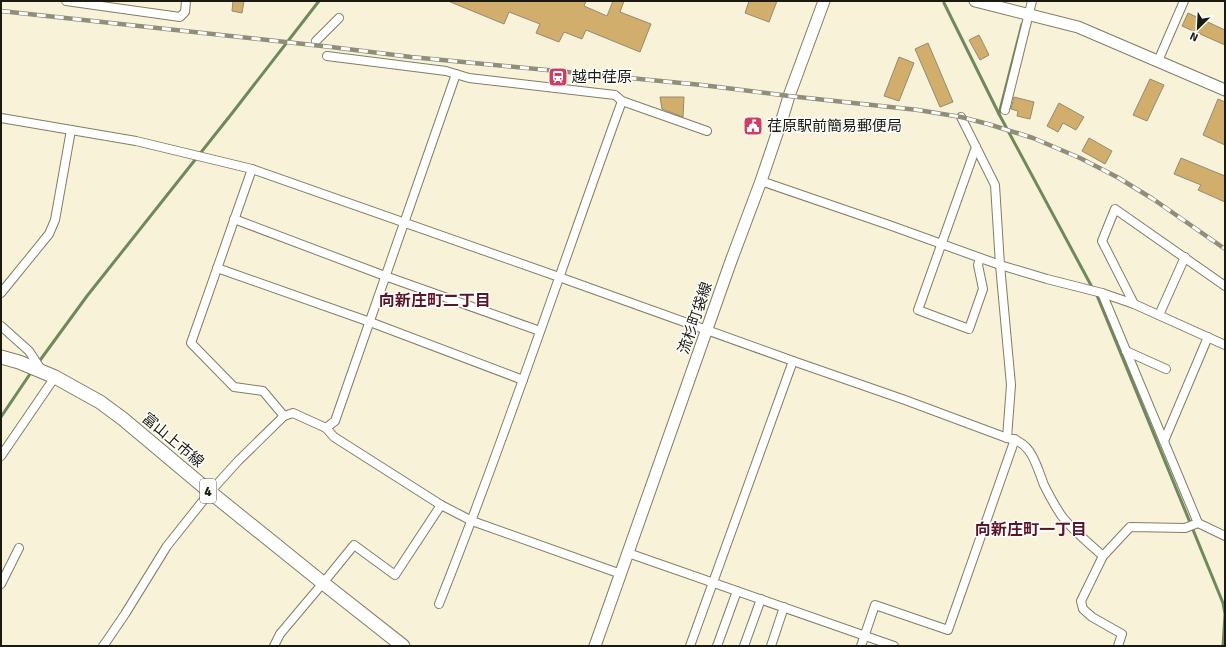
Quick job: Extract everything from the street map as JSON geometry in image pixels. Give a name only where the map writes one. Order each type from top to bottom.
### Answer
[{"type":"main road","name":"流杉町袋線","points":[[595,646],[824,1]]},
{"type":"main road","points":[[975,1],[1078,27],[1225,90]]},
{"type":"main road","name":"富山上市線","points":[[1,357],[42,371],[100,402],[403,646]]},
{"type":"street","points":[[66,1],[180,17],[184,12],[186,1]]},
{"type":"street","points":[[1005,110],[1032,1]]},
{"type":"street","points":[[1158,61],[1184,1]]},
{"type":"street","points":[[316,41],[339,18]]},
{"type":"street","points":[[327,56],[446,71],[469,78],[615,95],[622,101],[707,131]]},
{"type":"street","points":[[326,428],[335,421],[456,74]]},
{"type":"street","points":[[440,604],[472,521],[622,101]]},
{"type":"street","points":[[861,646],[875,606],[948,630],[1011,439],[1011,385],[1000,265],[995,185],[961,117]]},
{"type":"street","points":[[1,118],[136,141],[252,169],[1020,442],[1032,454],[1045,487],[1062,516],[1104,556]]},
{"type":"street","points":[[1,293],[49,234],[55,220],[71,130]]},
{"type":"street","points":[[976,147],[918,310],[968,329],[983,289],[978,265],[980,258]]},
{"type":"street","points":[[252,169],[191,343],[234,387],[264,391],[284,416]]},
{"type":"street","points":[[761,181],[1000,265],[1102,293],[1134,304],[1225,345]]},
{"type":"street","points":[[1134,304],[1102,241],[1115,209],[1225,286]]},
{"type":"street","points":[[234,219],[385,276],[540,331]]},
{"type":"street","points":[[1159,315],[1184,257]]},
{"type":"street","points":[[217,268],[370,322],[523,380]]},
{"type":"street","points":[[1102,293],[1198,523],[1225,536]]},
{"type":"street","points":[[1,326],[29,351],[42,371]]},
{"type":"street","points":[[1164,441],[1208,337]]},
{"type":"street","points":[[1126,351],[1166,369]]},
{"type":"street","points":[[690,646],[793,361]]},
{"type":"street","points":[[1,456],[55,377]]},
{"type":"street","points":[[102,646],[125,614],[167,546],[210,492],[238,461],[284,416],[293,413],[326,428],[334,438],[441,505],[472,521],[621,574]]},
{"type":"street","points":[[274,646],[280,634],[354,545],[395,575],[441,505]]},
{"type":"street","points":[[1118,646],[1122,634],[1092,617],[1083,609],[1081,600],[1104,556],[1130,527],[1184,528],[1198,523]]},
{"type":"street","points":[[1,584],[19,548]]},
{"type":"street","points":[[628,553],[894,646]]},
{"type":"street","points":[[717,646],[737,591]]},
{"type":"street","points":[[744,646],[761,599]]},
{"type":"street","points":[[771,646],[784,607]]},
{"type":"building","points":[[233,1],[244,1],[242,13],[232,11]]},
{"type":"building","points":[[448,1],[586,1],[584,6],[607,16],[613,1],[624,1],[620,12],[651,24],[640,52],[586,30],[582,39],[564,32],[559,42],[536,33],[540,24],[509,12],[504,24]]},
{"type":"building","points":[[749,1],[777,1],[769,22],[745,13]]},
{"type":"building","points":[[1188,13],[1225,30],[1225,45],[1182,26]]},
{"type":"building","points":[[979,35],[989,55],[980,60],[969,40]]},
{"type":"building","points":[[928,43],[953,102],[940,107],[915,49]]},
{"type":"building","points":[[899,57],[914,63],[899,101],[884,96]]},
{"type":"building","points":[[1150,79],[1164,85],[1147,121],[1133,115]]},
{"type":"building","points":[[660,97],[684,97],[683,117],[662,109]]},
{"type":"building","points":[[1014,97],[1034,102],[1030,119],[1017,116],[1018,111],[1011,109]]},
{"type":"building","points":[[1218,99],[1225,102],[1225,145],[1203,135]]},
{"type":"building","points":[[1059,103],[1084,117],[1076,130],[1063,123],[1058,132],[1047,126]]},
{"type":"building","points":[[751,120],[760,123],[756,133],[747,130]]},
{"type":"building","points":[[1089,138],[1112,151],[1105,164],[1082,151]]},
{"type":"building","points":[[1181,158],[1225,176],[1225,202],[1198,190],[1201,185],[1174,174]]},
{"type":"waterway","points":[[38,363],[87,296],[319,1]]},
{"type":"waterway","points":[[944,3],[999,114],[1093,289]]},
{"type":"waterway","points":[[999,114],[1022,24]]},
{"type":"waterway","points":[[1096,293],[1223,603],[1225,614],[1223,646]]},
{"type":"waterway","points":[[1,417],[32,371]]},
{"type":"railway","points":[[1,11],[411,57],[702,85],[918,110],[961,117],[1033,138],[1080,158],[1117,177],[1153,199],[1225,249]]},
{"type":"place","name":"越中荏原","points":[[558,77]]},
{"type":"place","name":"荏原駅前簡易郵便局","points":[[753,126]]},
{"type":"district","name":"向新庄町二丁目","points":[[435,300]]},
{"type":"district","name":"向新庄町一丁目","points":[[1031,529]]}]
